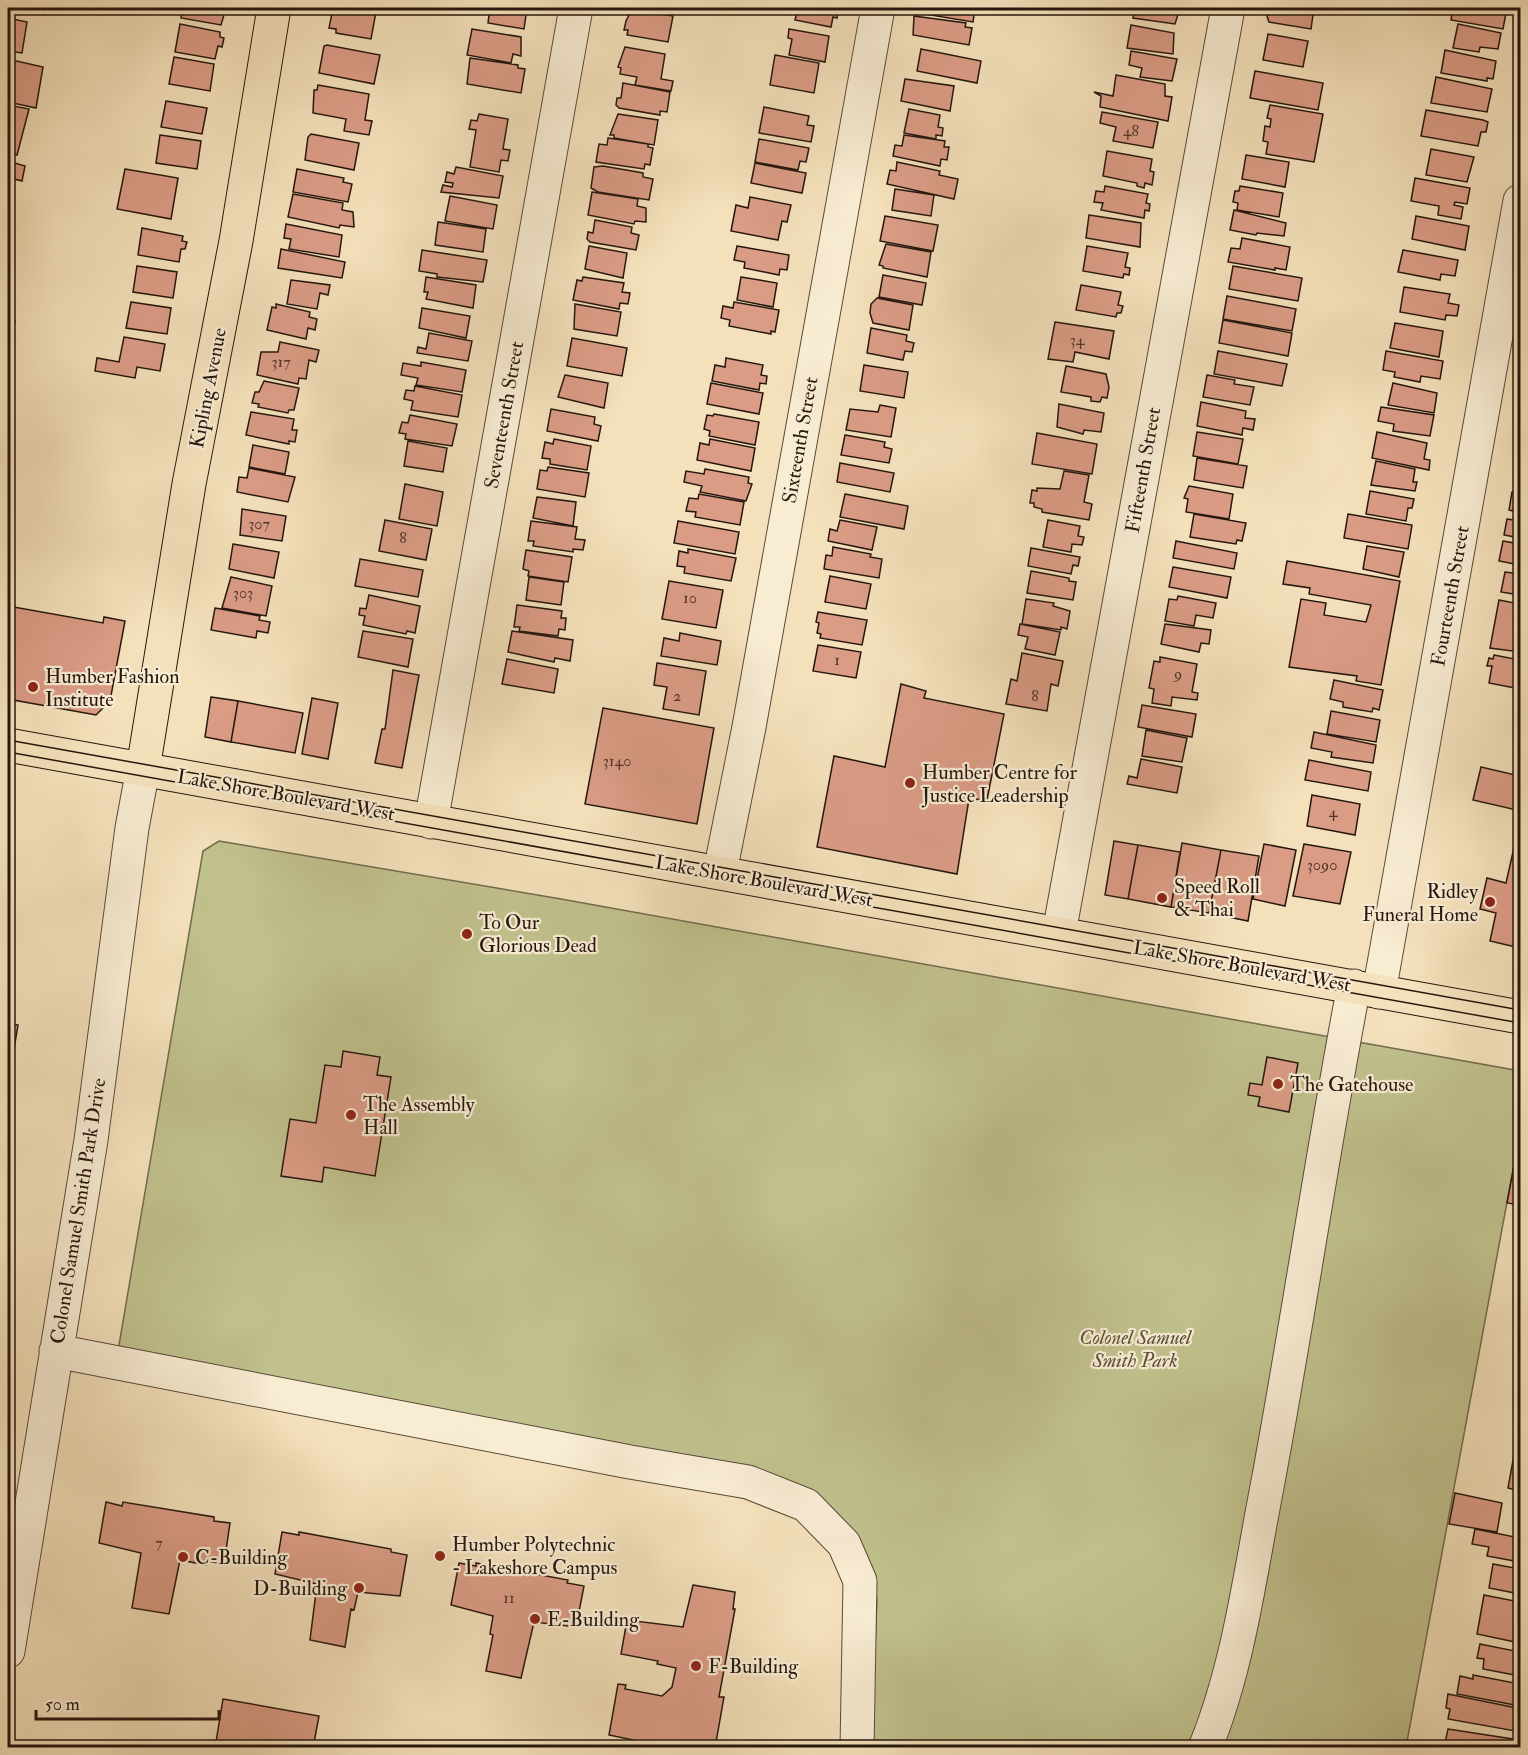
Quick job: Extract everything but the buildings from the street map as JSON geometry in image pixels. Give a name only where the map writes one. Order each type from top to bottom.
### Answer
[{"type":"main road","name":"Kipling Avenue","points":[[143,769],[189,484],[236,241],[274,8]]},
{"type":"main road","name":"Lake Shore Boulevard West","points":[[8,746],[1521,1017]]},
{"type":"street","name":"Seventeenth Street","points":[[431,822],[576,8]]},
{"type":"street","name":"Sixteenth Street","points":[[720,872],[749,727],[878,8]]},
{"type":"street","name":"Fifteenth Street","points":[[1059,933],[1228,8]]},
{"type":"street","name":"Fourteenth Street","points":[[1205,1748],[1225,1690],[1239,1635],[1287,1375],[1366,989],[1521,201]]},
{"type":"street","name":"Colonel Samuel Smith Park Drive","points":[[8,1651],[91,1140],[132,828],[143,769]]},
{"type":"street","points":[[56,1351],[630,1462],[748,1482],[806,1504],[844,1544],[860,1581],[857,1748]]},
{"type":"green space","name":"Colonel Samuel Smith Park","points":[[219,841],[561,899],[1520,1071],[1520,1132],[1406,1747],[871,1747],[877,1600],[873,1577],[841,1521],[118,1351],[203,851]]},
{"type":"tram line","points":[[8,740],[1520,1010]]},
{"type":"tram line","points":[[8,752],[1520,1023]]},
{"type":"place","name":"Humber Fashion Institute","points":[[33,687]]},
{"type":"place","name":"Humber Centre for Justice Leadership","points":[[910,783]]},
{"type":"place","name":"Speed Roll & Thai","points":[[1162,898]]},
{"type":"place","name":"Ridley Funeral Home","points":[[1490,902]]},
{"type":"place","name":"To Our Glorious Dead","points":[[467,934]]},
{"type":"place","name":"The Gatehouse","points":[[1278,1084]]},
{"type":"place","name":"The Assembly Hall","points":[[351,1115]]},
{"type":"place","name":"Humber Polytechnic - Lakeshore Campus","points":[[440,1556]]},
{"type":"place","name":"C-Building","points":[[183,1557]]},
{"type":"place","name":"D-Building","points":[[359,1588]]},
{"type":"place","name":"E-Building","points":[[535,1619]]},
{"type":"place","name":"F-Building","points":[[696,1666]]}]
